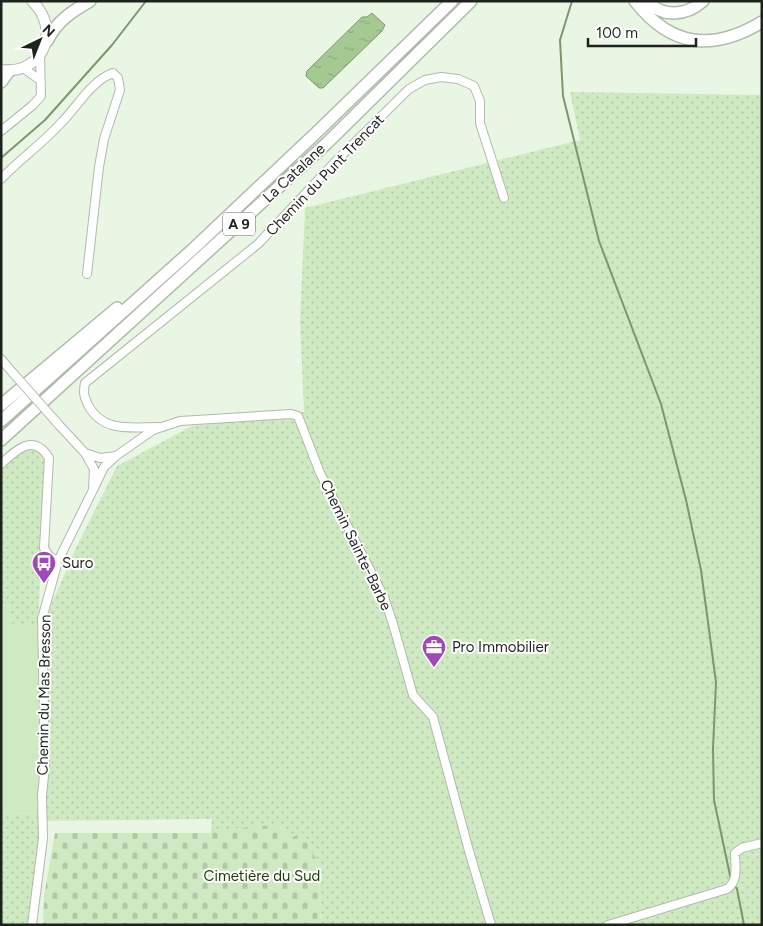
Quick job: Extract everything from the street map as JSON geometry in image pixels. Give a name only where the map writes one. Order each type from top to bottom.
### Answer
[{"type":"highway","points":[[47,41],[53,28],[66,16],[90,1]]},
{"type":"highway","name":"La Catalane","points":[[1,421],[199,243],[452,1]]},
{"type":"highway","name":"La Catalane","points":[[1,440],[327,143],[471,1]]},
{"type":"highway","points":[[635,1],[657,25],[672,34],[699,42],[710,42],[732,37],[762,22]]},
{"type":"highway","points":[[647,1],[656,9],[672,13],[689,11],[703,1]]},
{"type":"highway","points":[[1,82],[5,70]]},
{"type":"highway","points":[[1,405],[116,308],[137,300]]},
{"type":"main road","points":[[5,70],[22,68],[32,63],[40,55],[47,41],[48,29],[45,18],[40,8],[32,1]]},
{"type":"street","points":[[1,131],[33,105],[41,96],[40,55]]},
{"type":"street","points":[[22,68],[40,80]]},
{"type":"street","points":[[1,179],[21,158],[60,125],[94,86],[113,73],[118,78],[120,90],[104,139],[99,167],[87,274]]},
{"type":"street","name":"Chemin du Punt Trencat","points":[[162,427],[115,427],[104,423],[91,411],[82,394],[84,383],[258,244],[336,160],[409,89],[425,80],[441,77],[458,79],[474,86],[480,102],[480,122],[504,198]]},
{"type":"street","name":"Chemin du Mas Bresson","points":[[1,359],[85,453],[94,469],[92,490],[58,561],[42,619],[45,765],[42,796],[43,838],[32,925]]},
{"type":"street","name":"Chemin Sainte-Barbe","points":[[92,490],[104,467],[152,430],[180,421],[291,414],[298,416],[320,473],[384,597],[394,624],[413,694],[432,717],[491,925]]},
{"type":"street","points":[[1,464],[14,452],[28,444],[36,445],[44,450],[49,458],[44,548],[49,556],[58,561]]},
{"type":"street","points":[[85,453],[100,458],[116,456]]},
{"type":"street","points":[[608,925],[727,889],[734,881],[736,873],[735,853],[742,848],[762,843]]},
{"type":"green space","points":[[570,92],[762,95],[762,925],[322,925],[318,864],[293,837],[211,833],[212,819],[47,821],[45,796],[45,619],[76,548],[117,466],[192,426],[304,412],[300,322],[305,208],[580,140]]},
{"type":"green space","points":[[29,448],[35,448],[46,458],[38,625],[12,625],[9,604],[1,604],[1,468],[16,454]]},
{"type":"green space","points":[[9,603],[12,625],[38,625],[41,765],[39,814],[1,813],[1,604]]},
{"type":"green space","points":[[1,813],[39,814],[40,838],[28,925],[1,925]]},
{"type":"green space","name":"Cimetière du Sud","points":[[275,825],[293,837],[303,832],[318,864],[322,925],[43,925],[44,896],[55,833],[211,833],[218,830]]},
{"type":"water","points":[[372,13],[385,25],[382,31],[323,88],[319,88],[306,76],[307,71],[362,17],[367,17]]},
{"type":"waterway","points":[[1,158],[45,120],[112,45],[146,1]]},
{"type":"waterway","points":[[572,1],[560,40],[563,96],[599,241],[661,404],[686,500],[701,570],[716,682],[713,749],[714,800],[731,880]]},
{"type":"waterway","points":[[733,884],[737,889],[744,925]]},
{"type":"place","name":"Suro","points":[[44,584]]},
{"type":"place","name":"Pro Immobilier","points":[[434,668]]}]
